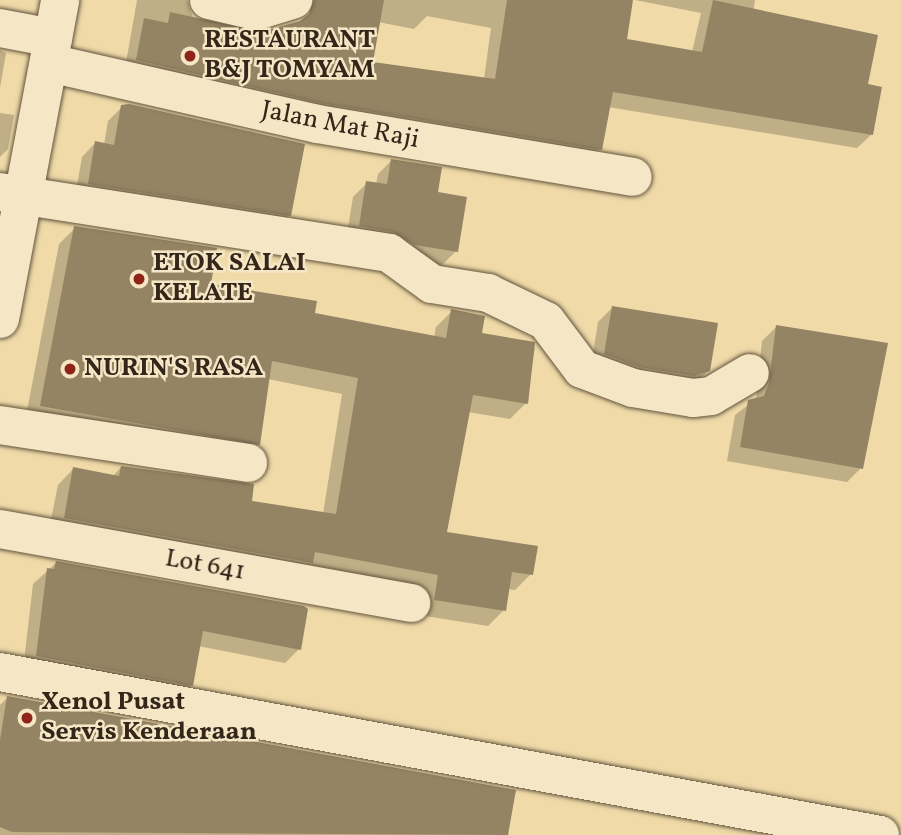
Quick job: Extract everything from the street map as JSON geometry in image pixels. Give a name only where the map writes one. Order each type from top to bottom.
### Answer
[{"type":"street","points":[[0,319],[10,194],[51,51],[60,0]]},
{"type":"street","points":[[209,0],[256,11],[293,0]]},
{"type":"street","name":"Jalan Mat Raji","points":[[0,28],[51,51],[317,124],[633,177]]},
{"type":"street","points":[[10,194],[389,253],[432,284],[488,293],[546,321],[582,369],[633,388],[693,398],[711,396],[750,373]]},
{"type":"street","points":[[0,425],[248,463]]},
{"type":"street","name":"Lot 641","points":[[0,529],[411,603]]},
{"type":"street","points":[[0,672],[880,835]]},
{"type":"building","points":[[314,0],[384,0],[373,62],[495,79],[507,0],[633,0],[627,39],[702,52],[713,0],[878,35],[868,84],[882,87],[873,135],[613,92],[602,150],[321,103],[136,60],[144,18],[168,23],[170,12],[262,32],[300,21],[309,14]]},
{"type":"building","points":[[129,104],[305,144],[291,216],[88,184],[95,141],[114,145],[121,105]]},
{"type":"building","points":[[391,159],[442,167],[438,192],[467,197],[458,252],[415,245],[393,232],[359,226],[366,181],[387,184]]},
{"type":"building","points":[[74,226],[217,248],[211,284],[317,301],[315,313],[446,338],[451,309],[485,316],[482,333],[535,342],[528,404],[473,395],[447,532],[538,546],[533,575],[512,572],[506,611],[434,600],[438,575],[315,552],[313,563],[64,518],[73,467],[119,476],[121,466],[254,484],[252,501],[336,514],[358,378],[272,361],[260,445],[40,406]]},
{"type":"building","points":[[612,306],[718,323],[710,371],[694,376],[639,367],[604,354]]},
{"type":"building","points":[[776,325],[888,343],[863,469],[740,447],[748,400],[764,396],[769,383]]},
{"type":"building","points":[[56,561],[304,606],[308,609],[301,650],[203,631],[193,686],[36,656],[47,568],[54,569]]},
{"type":"building","points":[[7,696],[516,790],[508,835],[12,832],[0,827],[0,740]]},
{"type":"place","name":"RESTAURANT B&J TOMYAM","points":[[190,56]]},
{"type":"place","name":"ETOK SALAI KELATE","points":[[139,279]]},
{"type":"place","name":"NURIN'S RASA","points":[[70,369]]},
{"type":"place","name":"Xenol Pusat Servis Kenderaan","points":[[27,718]]}]
